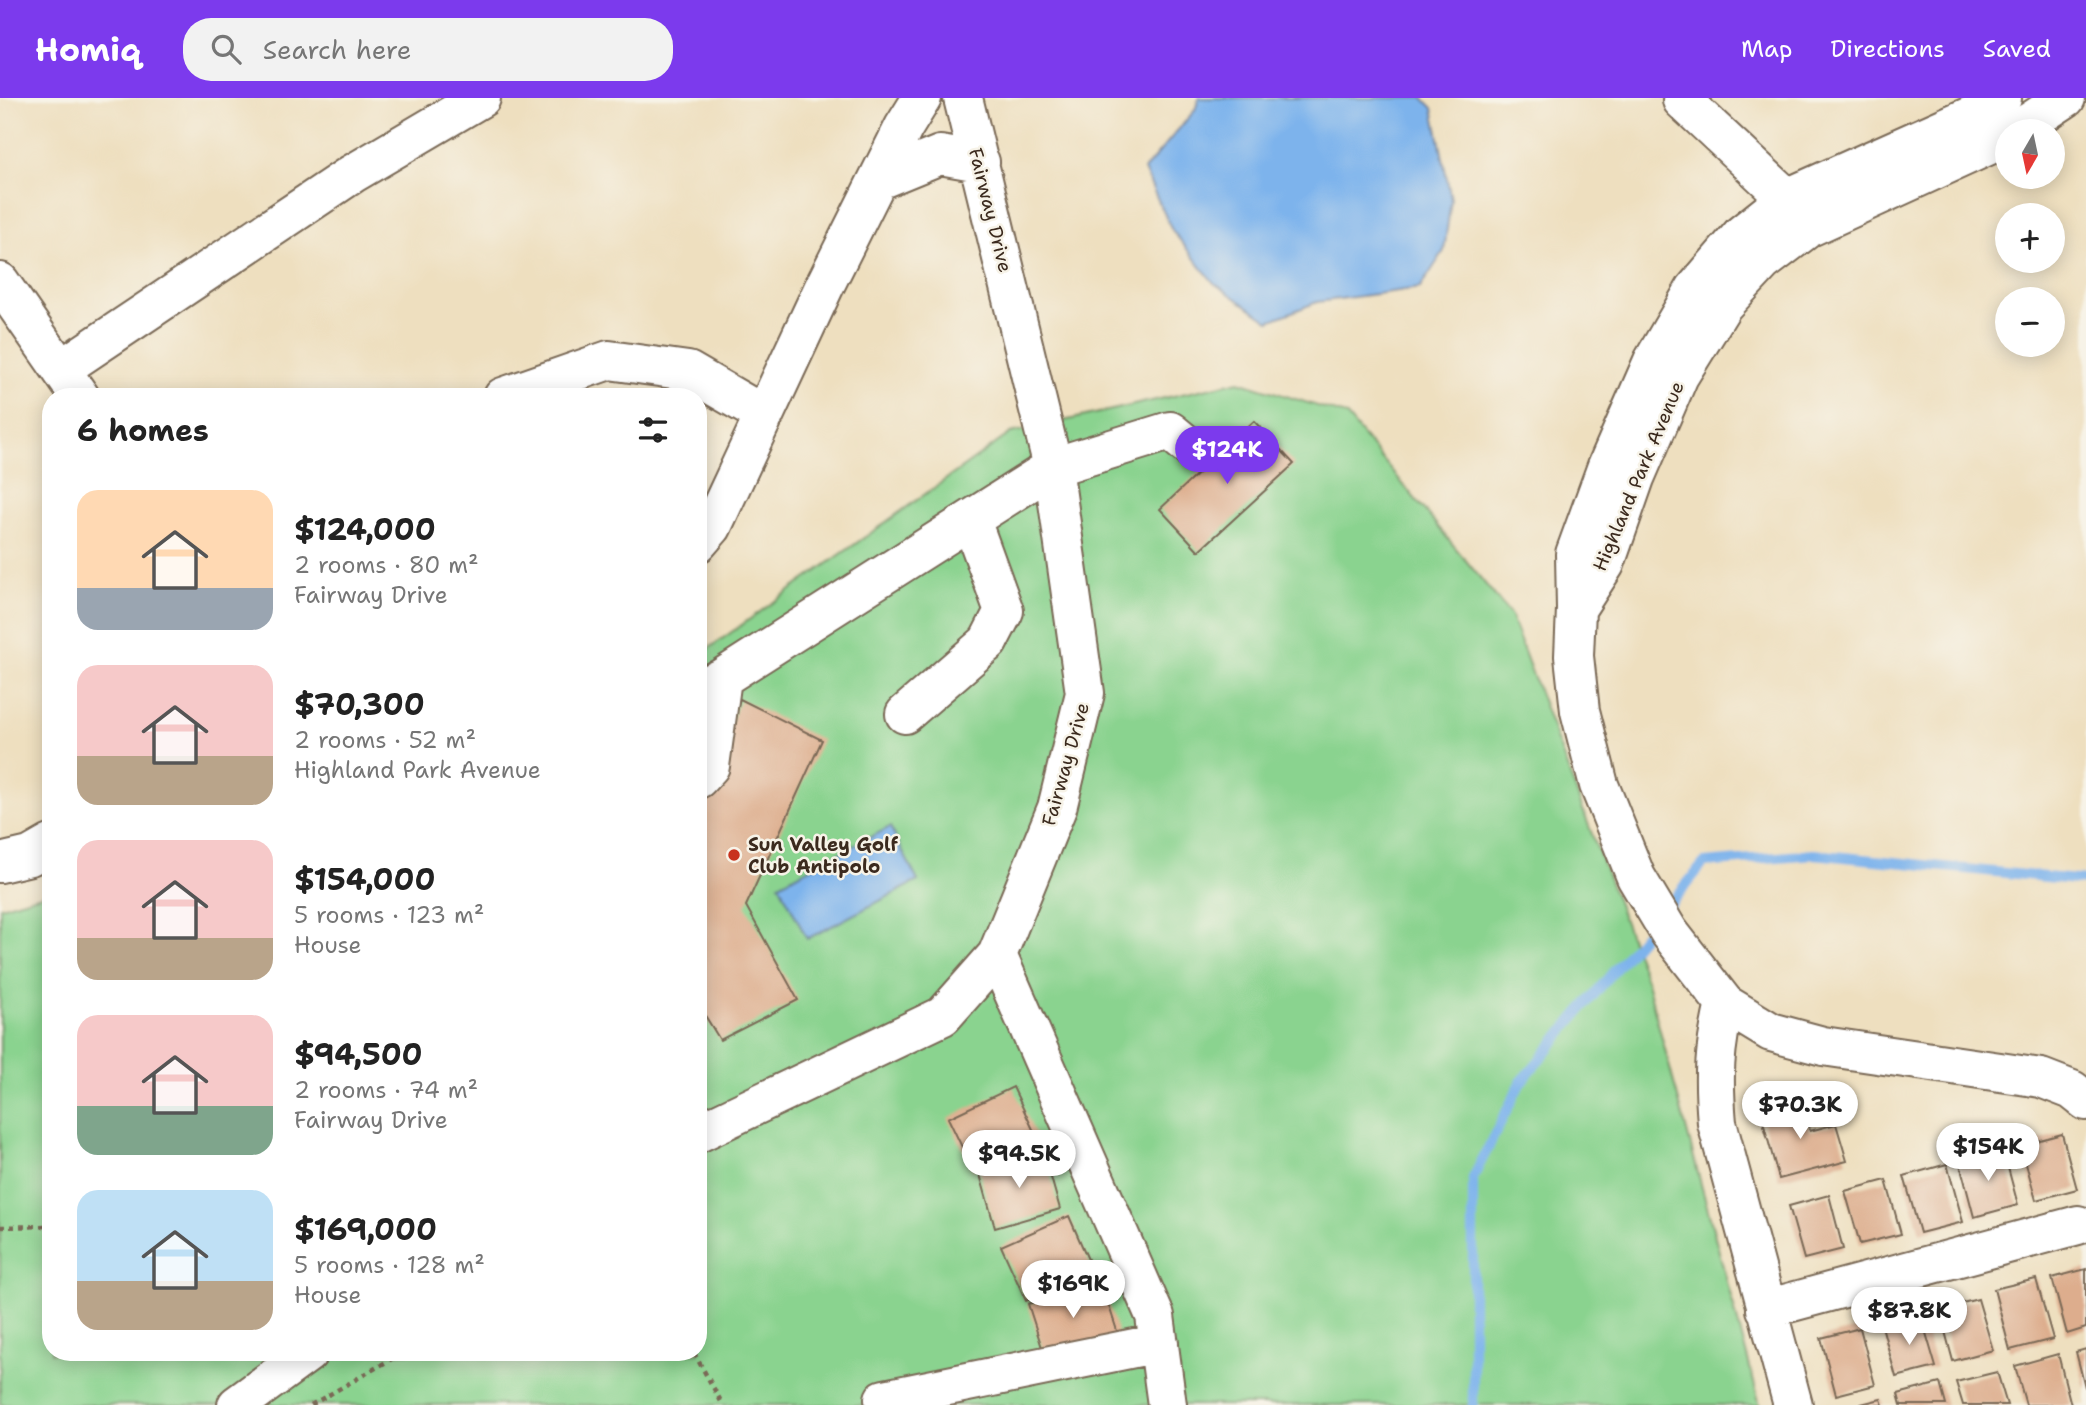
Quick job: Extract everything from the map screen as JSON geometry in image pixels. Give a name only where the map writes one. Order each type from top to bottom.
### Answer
[{"type":"street","points":[[0,282],[71,383],[352,174],[481,98]]},
{"type":"street","points":[[707,533],[824,288],[904,127],[922,98]]},
{"type":"street","name":"Fairway Drive","points":[[707,1129],[943,1016],[997,955],[1056,808],[1085,693],[1053,467],[963,98]]},
{"type":"street","name":"Highland Park Avenue","points":[[1798,213],[2003,98]]},
{"type":"street","points":[[2034,119],[2066,98]]},
{"type":"street","points":[[1681,99],[1798,213]]},
{"type":"street","name":"Highland Park Avenue","points":[[1725,1004],[1669,932],[1636,877],[1599,785],[1580,711],[1574,656],[1574,554],[1607,466],[1653,361],[1695,289],[1742,234],[1995,141]]},
{"type":"street","points":[[879,180],[940,155],[980,162]]},
{"type":"street","points":[[529,388],[609,360],[688,371],[764,415]]},
{"type":"street","points":[[707,769],[710,766],[710,683],[1053,467],[1170,431],[1193,450]]},
{"type":"street","points":[[905,714],[988,642],[1004,611],[971,520]]},
{"type":"street","points":[[0,863],[30,856],[42,849]]},
{"type":"street","points":[[997,955],[1155,1316],[1167,1405]]},
{"type":"street","points":[[1793,1405],[1717,1123],[1713,1081],[1716,1042],[1725,1004],[1771,1032],[1823,1046],[2041,1078],[2072,1090],[2086,1101]]},
{"type":"street","points":[[1766,1309],[2078,1225]]},
{"type":"street","points":[[884,1399],[1159,1343]]},
{"type":"street","points":[[237,1405],[297,1361]]},
{"type":"path","points":[[0,1227],[42,1226]]},
{"type":"path","points":[[311,1405],[388,1361]]},
{"type":"path","points":[[698,1361],[723,1405]]},
{"type":"green space","points":[[1239,381],[1346,415],[1510,614],[1647,982],[1760,1405],[0,1405],[0,907],[42,895],[42,1361],[707,1361],[707,650],[1011,433]]},
{"type":"water","points":[[1199,98],[1423,98],[1433,108],[1451,199],[1444,251],[1420,288],[1317,302],[1269,321],[1214,283],[1172,230],[1144,170],[1195,110]]},
{"type":"water","points":[[890,827],[918,881],[807,939],[779,884]]},
{"type":"building","points":[[1254,421],[1294,464],[1199,551],[1160,509]]},
{"type":"building","name":"Sun Valley Golf Club Antipolo","points":[[740,699],[822,740],[746,906],[798,1000],[720,1040],[707,1019],[707,786]]},
{"type":"building","points":[[1013,1087],[1038,1140],[973,1170],[948,1118]]},
{"type":"building","points":[[1802,1100],[1810,1131],[1836,1124],[1847,1161],[1779,1179],[1760,1111]]},
{"type":"building","points":[[2062,1134],[2077,1189],[2036,1200],[2021,1145]]},
{"type":"building","points":[[2003,1149],[2018,1205],[1974,1217],[1959,1160]]},
{"type":"building","points":[[1044,1153],[1060,1209],[995,1228],[979,1171]]},
{"type":"building","points":[[1947,1164],[1963,1222],[1920,1233],[1904,1176]]},
{"type":"building","points":[[1886,1180],[1901,1234],[1860,1244],[1845,1191]]},
{"type":"building","points":[[1829,1195],[1843,1249],[1804,1259],[1789,1206]]},
{"type":"building","points":[[1069,1216],[1093,1271],[1026,1301],[1001,1246]]},
{"type":"building","points":[[2086,1269],[2086,1328],[2067,1334],[2052,1278]]},
{"type":"building","points":[[2036,1279],[2053,1339],[2010,1350],[1994,1289]]},
{"type":"building","points":[[1101,1281],[1119,1337],[1046,1360],[1028,1304]]},
{"type":"building","points":[[1978,1299],[1993,1350],[1953,1361],[1939,1309]]},
{"type":"building","points":[[1921,1316],[1936,1367],[1896,1377],[1882,1326]]},
{"type":"building","points":[[1860,1328],[1875,1385],[1836,1395],[1821,1338]]},
{"type":"building","points":[[2086,1349],[2086,1387],[2085,1387],[2076,1352]]},
{"type":"building","points":[[2058,1354],[2071,1405],[2026,1405],[2015,1366]]},
{"type":"building","points":[[1997,1372],[2007,1405],[1963,1405],[1956,1382]]},
{"type":"building","points":[[1940,1383],[1946,1405],[1901,1405],[1898,1394]]},
{"type":"building","points":[[1881,1399],[1883,1405],[1861,1405],[1861,1404]]},
{"type":"waterway","points":[[1666,909],[1704,863],[1814,854],[2086,881]]},
{"type":"waterway","points":[[1473,1405],[1473,1178],[1521,1082],[1654,923]]},
{"type":"place","name":"Sun Valley Golf Club Antipolo","points":[[734,855]]}]
